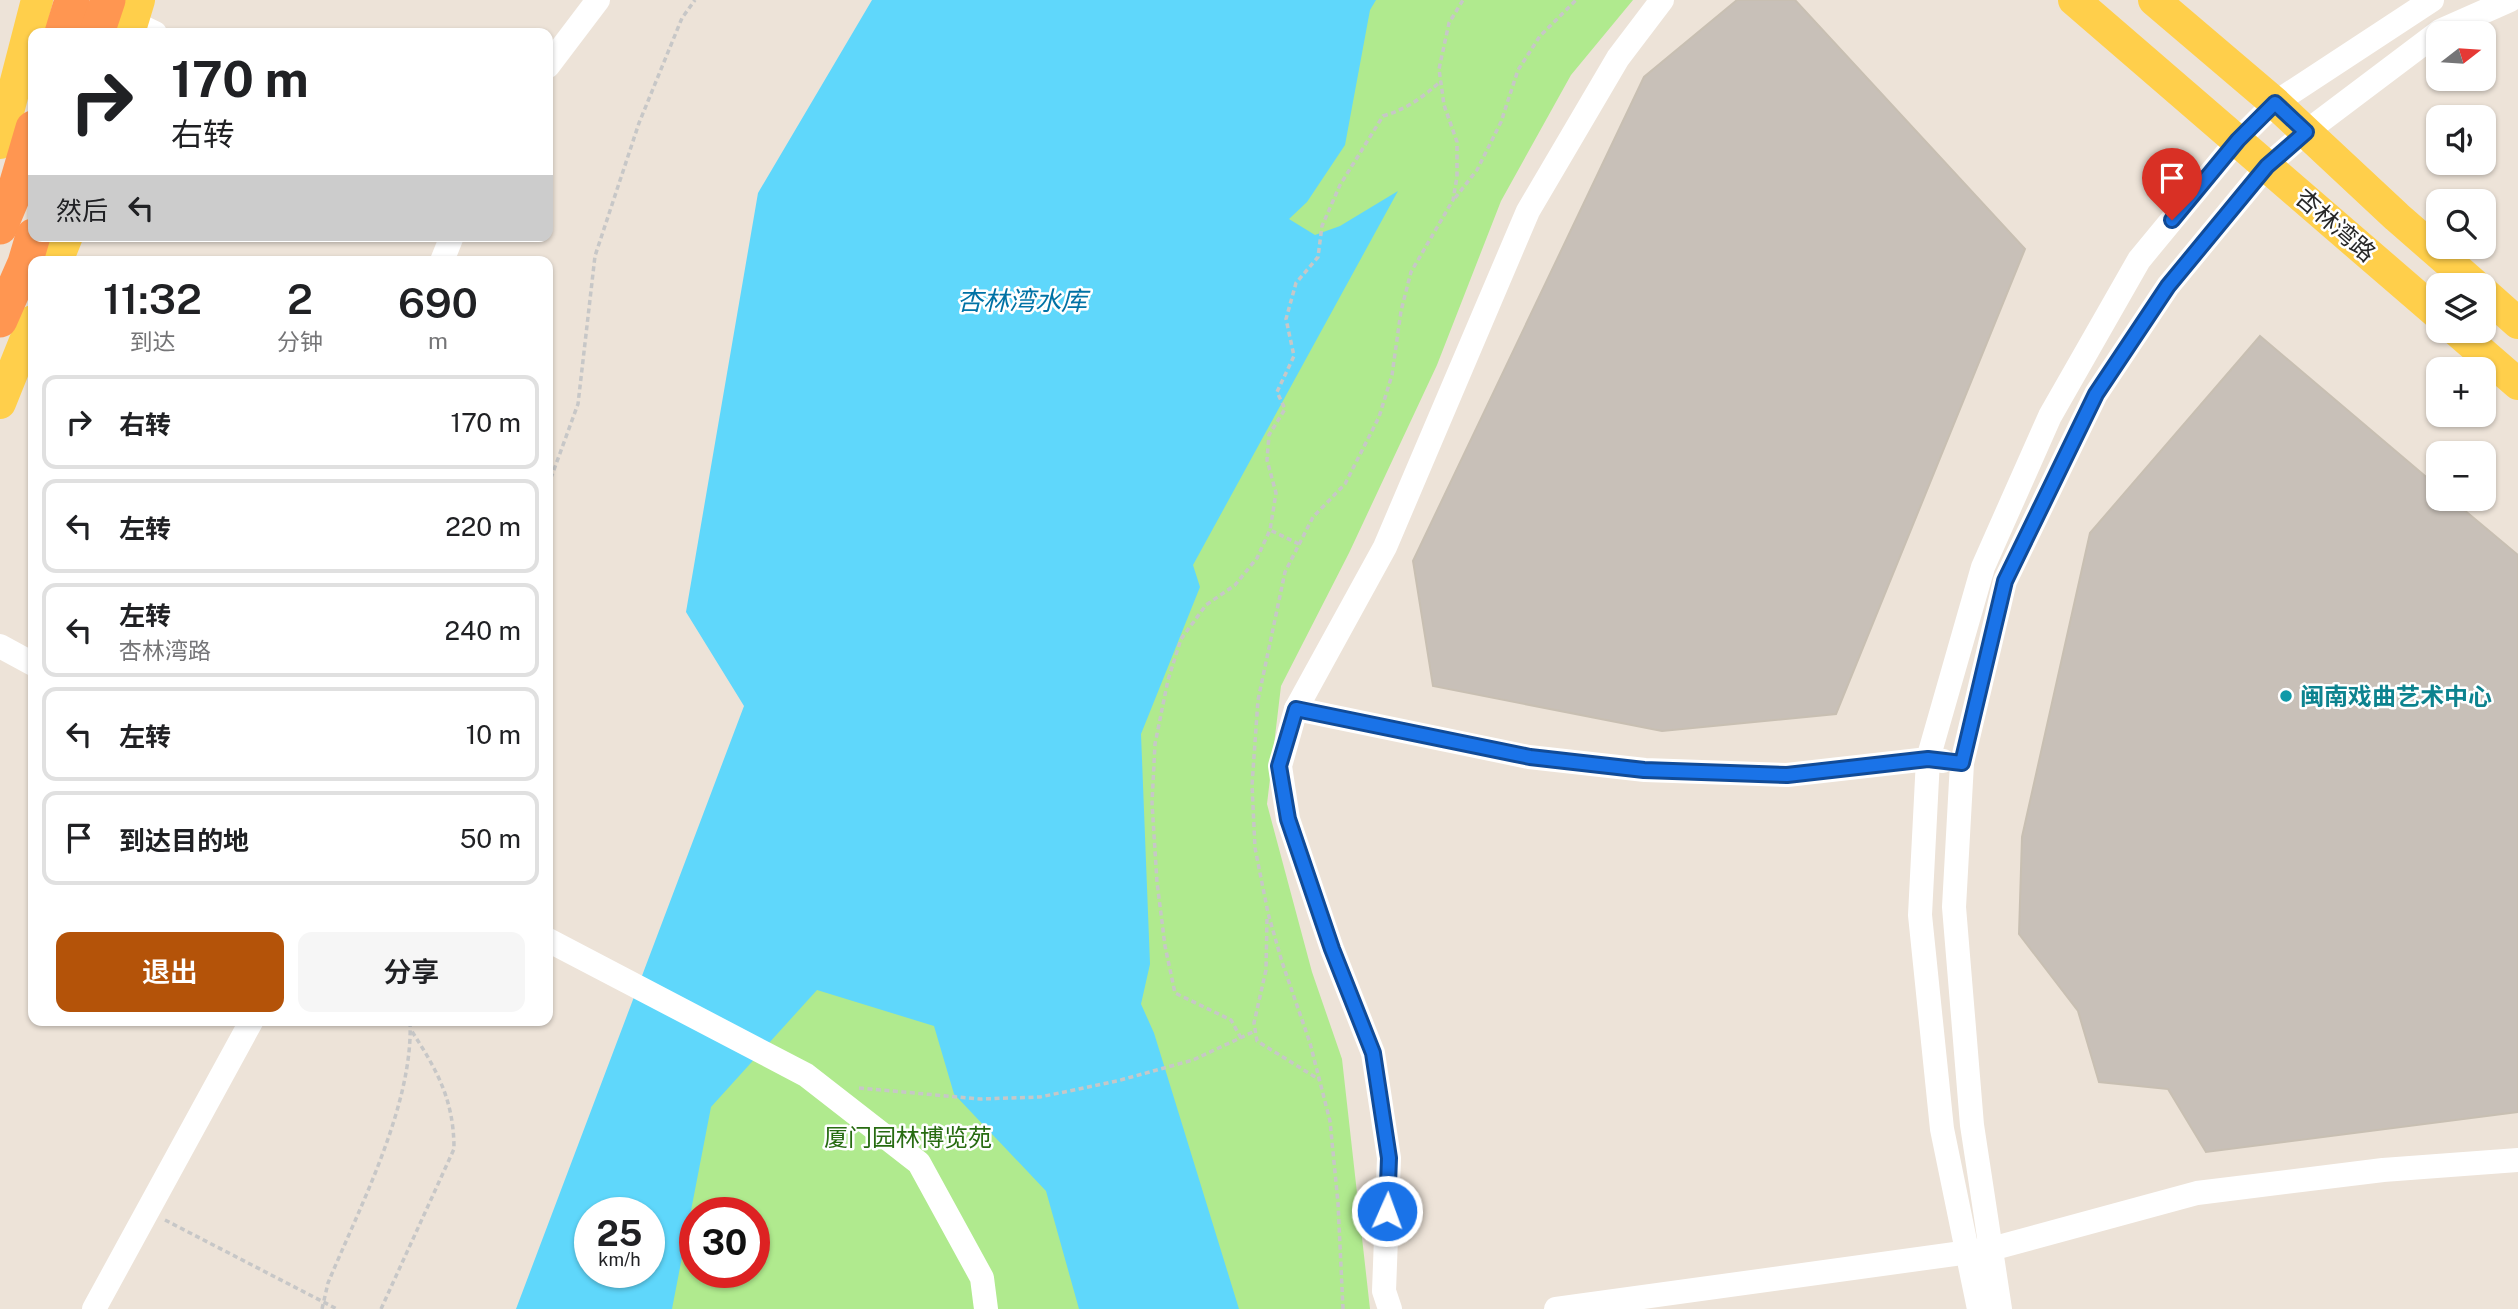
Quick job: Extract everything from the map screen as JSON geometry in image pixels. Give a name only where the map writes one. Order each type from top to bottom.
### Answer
[{"type":"highway","points":[[64,28],[72,0]]},
{"type":"highway","points":[[109,28],[132,18]]},
{"type":"highway","points":[[6,212],[28,144]]},
{"type":"highway","points":[[0,320],[28,280]]},
{"type":"main road","points":[[30,28],[37,0]]},
{"type":"main road","name":"杏林湾路","points":[[2074,0],[2426,304]]},
{"type":"main road","name":"杏林湾路","points":[[2154,0],[2275,103],[2462,273]]},
{"type":"main road","points":[[0,144],[28,37]]},
{"type":"main road","points":[[0,122],[18,78]]},
{"type":"main road","points":[[0,347],[28,304]]},
{"type":"main road","points":[[2496,304],[2518,323]]},
{"type":"main road","points":[[0,403],[28,333]]},
{"type":"main road","points":[[2471,343],[2518,384]]},
{"type":"street","points":[[553,59],[598,0]]},
{"type":"street","points":[[1390,1309],[1384,1291],[1389,1158],[1373,1053],[1332,949],[1288,819],[1279,766],[1296,709],[1385,547],[1528,211],[1618,58],[1662,0]]},
{"type":"street","points":[[2000,1309],[1942,1129],[1920,915],[1928,759],[1983,567],[2050,416],[2138,260],[2238,140],[2275,103],[2432,0]]},
{"type":"street","points":[[1979,1309],[1979,1250],[1972,1125],[1954,907],[1962,763],[2005,581],[2096,394],[2168,286],[2267,166],[2306,132],[2440,31],[2510,0]]},
{"type":"street","points":[[0,646],[28,661]]},
{"type":"street","points":[[1296,709],[1530,757],[1644,770],[1787,775],[1928,759],[1962,763]]},
{"type":"street","points":[[553,943],[806,1074],[919,1163],[982,1278],[986,1309]]},
{"type":"street","points":[[94,1309],[249,1026]]},
{"type":"street","points":[[1556,1309],[1979,1250],[2197,1193],[2383,1170],[2518,1160]]},
{"type":"path","points":[[553,472],[578,404],[595,256],[639,123],[682,19],[695,0]]},
{"type":"path","points":[[1453,200],[1477,170],[1501,122],[1518,70],[1540,36],[1576,0]]},
{"type":"path","points":[[1241,1038],[1231,1020],[1175,993],[1165,946],[1157,882],[1152,803],[1155,744],[1168,680],[1181,639],[1206,605],[1235,585],[1257,558],[1270,530],[1276,493],[1267,460],[1269,435],[1285,409],[1277,391],[1294,356],[1286,319],[1296,283],[1318,257],[1322,226],[1340,185],[1383,117],[1403,111],[1441,81]]},
{"type":"path","points":[[1270,530],[1299,544]]},
{"type":"path","points":[[1268,913],[1266,970],[1254,1023],[1256,1041],[1320,1080]]},
{"type":"path","points":[[322,1309],[328,1283],[396,1115],[407,1079],[411,1026]]},
{"type":"path","points":[[381,1309],[454,1149],[454,1124],[448,1100],[434,1065],[411,1030]]},
{"type":"path","points":[[832,1095],[850,1087],[980,1098],[1040,1097],[1117,1081],[1193,1060],[1255,1031]]},
{"type":"path","points":[[148,1211],[337,1309]]},
{"type":"green space","points":[[1338,0],[1633,0],[1571,75],[1501,201],[1437,365],[1349,553],[1281,686],[1267,804],[1312,972],[1342,1059],[1370,1309],[1177,1309],[1067,992]]},
{"type":"green space","name":"厦门园林博览苑","points":[[729,926],[1040,986],[1143,1309],[631,1309],[641,1288],[665,1288],[665,1197],[653,1197]]},
{"type":"water","name":"杏林湾水库","points":[[872,0],[1376,0],[1370,10],[1345,145],[1307,202],[1289,219],[1315,235],[1340,226],[1398,191],[1193,565],[1200,587],[1141,734],[1150,964],[1141,1004],[1154,1033],[1239,1309],[1079,1309],[1046,1191],[954,1094],[934,1026],[817,990],[711,1107],[694,1197],[679,1197],[679,1273],[672,1309],[516,1309],[744,706],[686,612],[758,193]]},
{"type":"building","points":[[1737,0],[1795,0],[2025,249],[1836,714],[1662,731],[1433,686],[1413,561],[1644,77]]},
{"type":"building","name":"闽南戏曲艺术中心","points":[[2260,336],[2426,477],[2426,511],[2465,511],[2518,555],[2518,1112],[2206,1152],[2168,1089],[2099,1082],[2078,1011],[2019,934],[2022,837],[2090,533]]},
{"type":"place","name":"闽南戏曲艺术中心","points":[[2286,696]]},
{"type":"route","points":[[1387,1211],[1389,1158],[1373,1053],[1332,949],[1288,819],[1279,766],[1296,709],[1530,757],[1644,770],[1787,775],[1928,759],[1962,763],[2005,581],[2096,394],[2168,286],[2267,166],[2306,132],[2275,103],[2238,140],[2172,220]]}]
